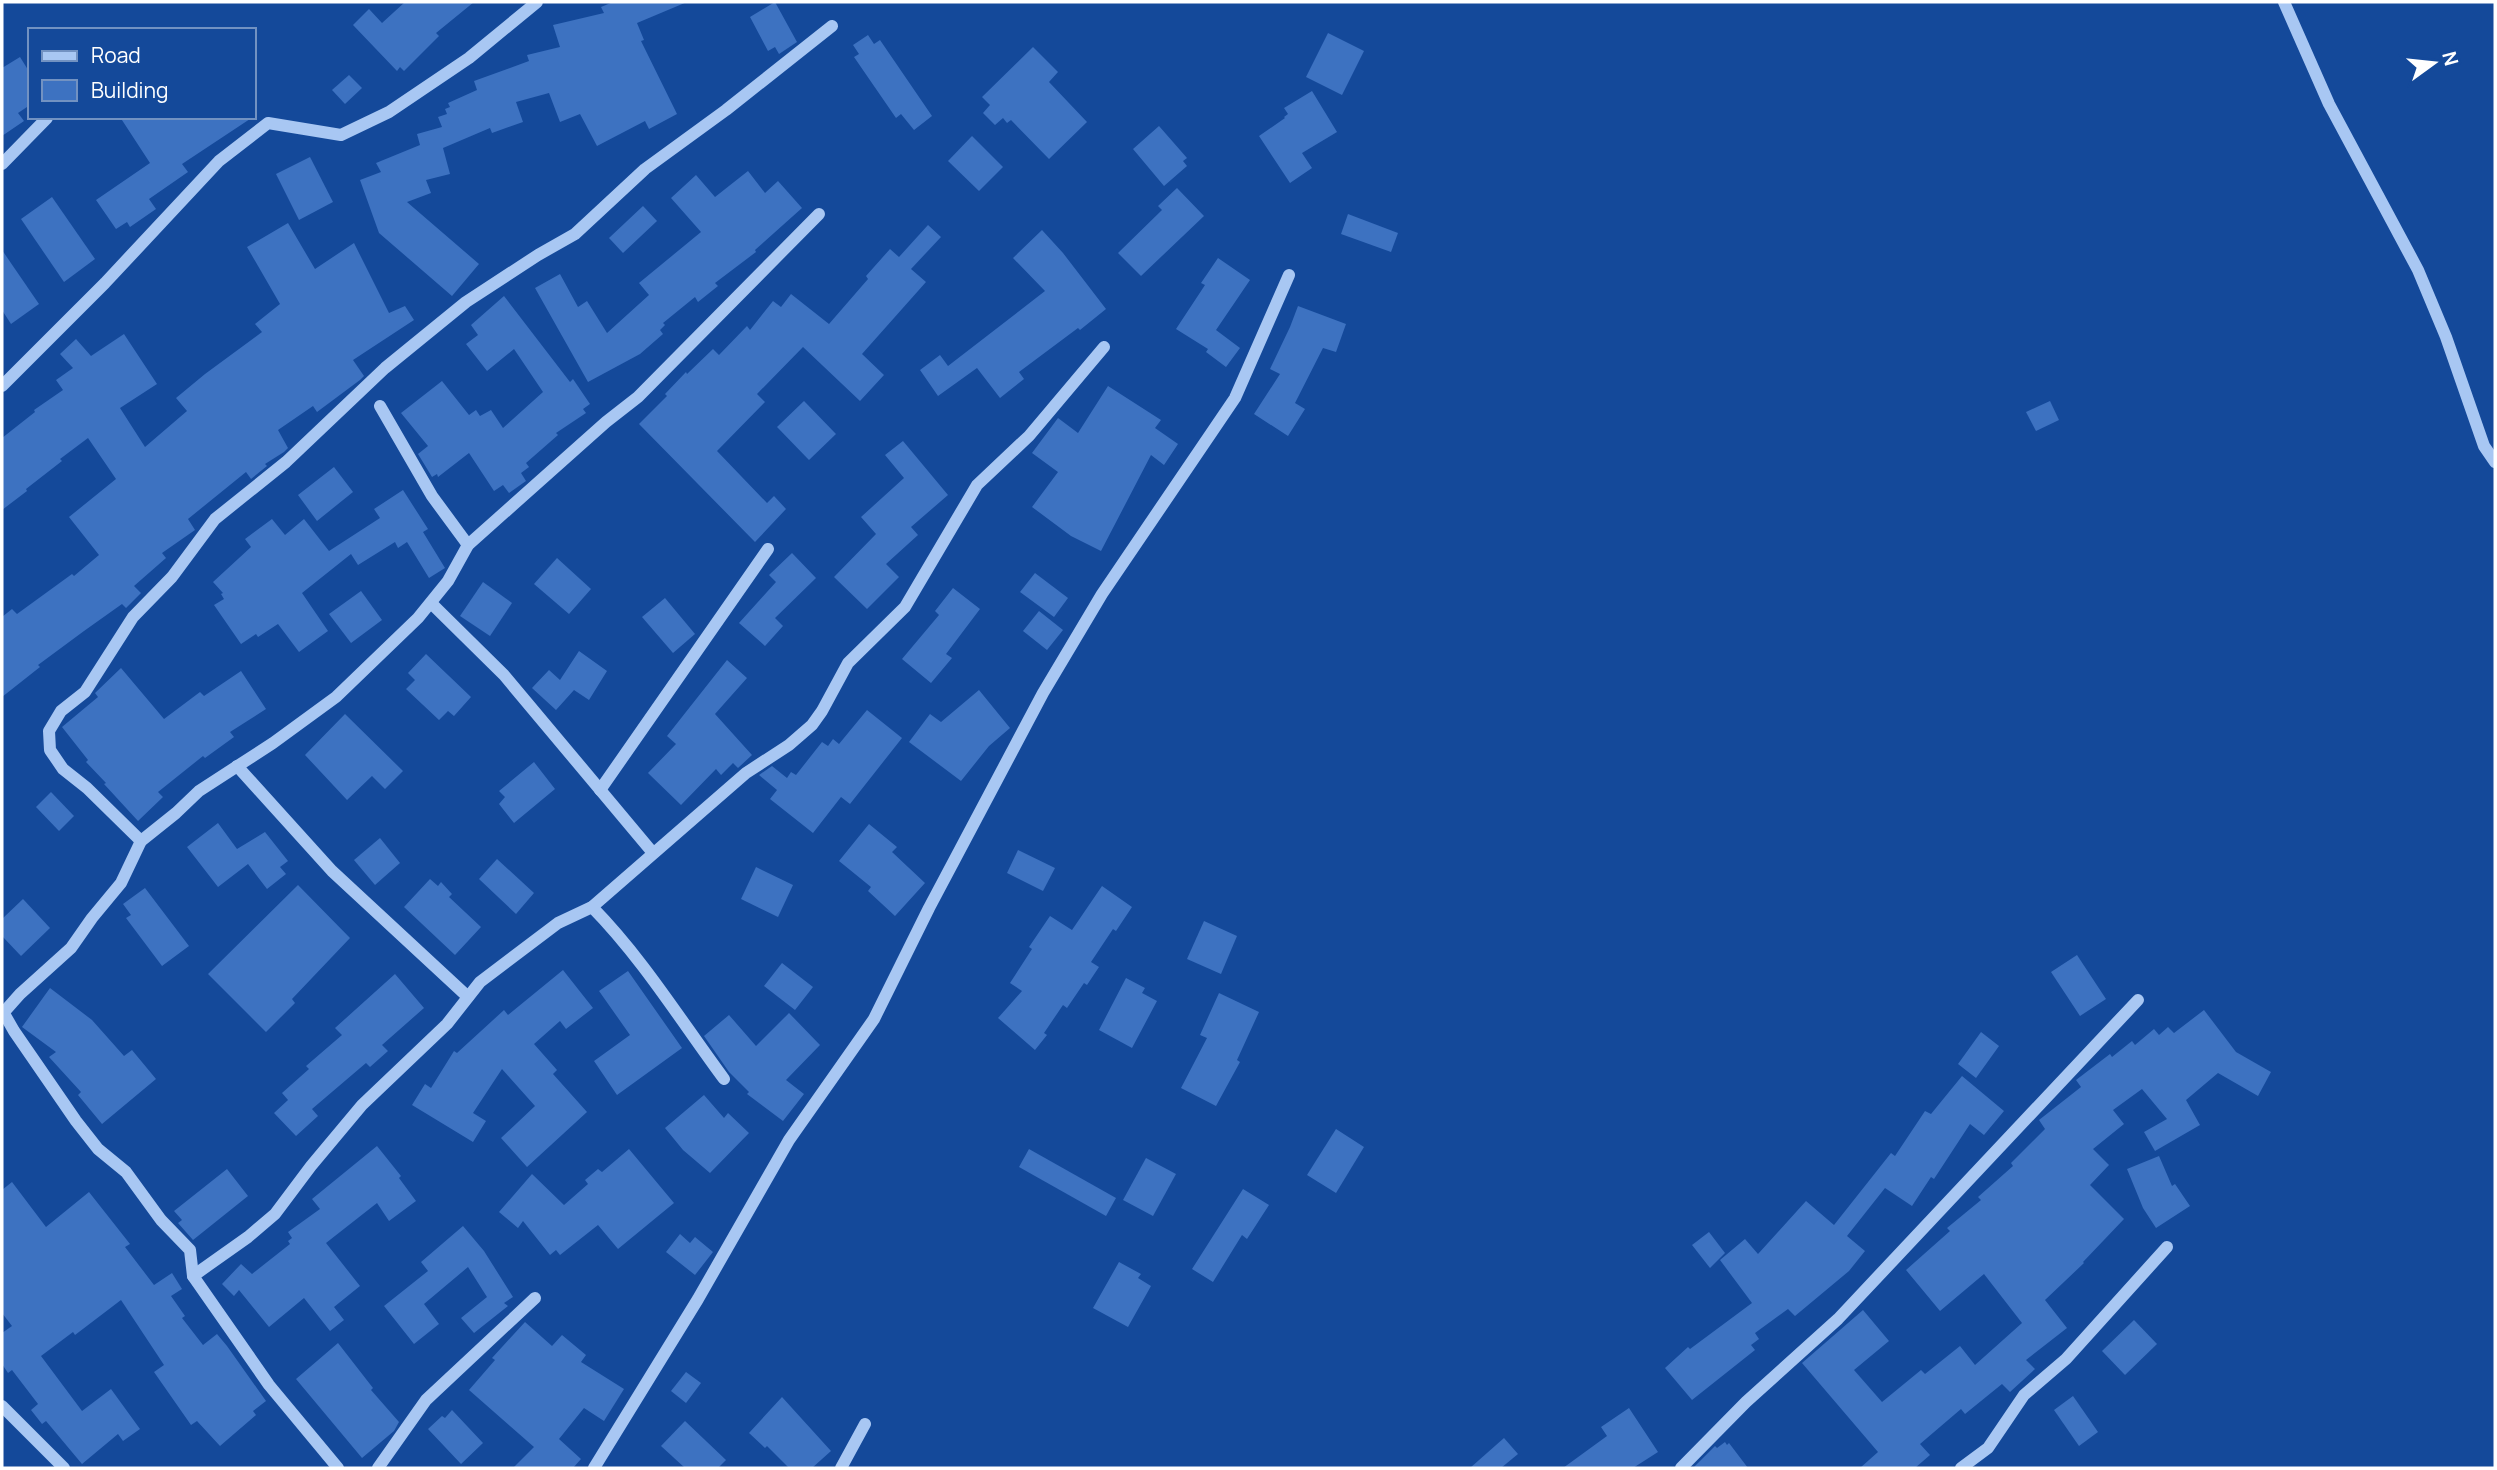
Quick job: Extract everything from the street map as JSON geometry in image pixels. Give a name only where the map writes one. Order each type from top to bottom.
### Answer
[{"type":"street","points":[[2,386],[105,283],[219,161],[268,123],[341,135],[389,112],[469,58],[537,2]]},
{"type":"street","points":[[2284,2],[2329,104],[2418,270],[2446,337],[2484,446],[2495,462]]},
{"type":"street","points":[[141,841],[87,788],[63,769],[50,750],[49,731],[61,711],[85,692],[133,617],[172,577],[215,519],[286,462],[385,368],[466,302],[575,234],[645,169],[726,110],[832,26]]},
{"type":"street","points":[[2,164],[46,119]]},
{"type":"street","points":[[338,1468],[269,1385],[193,1276],[190,1250],[161,1220],[126,1172],[98,1149],[75,1121],[3,1011],[71,948],[121,883],[141,841],[199,791],[336,697],[418,618],[448,581],[468,545],[606,422],[638,397],[819,214]]},
{"type":"street","points":[[594,1468],[698,1299],[789,1140],[874,1019],[929,908],[1049,682],[1102,593],[1235,398],[1289,275]]},
{"type":"street","points":[[193,1276],[275,1214],[362,1105],[447,1024],[480,982],[558,923],[593,906],[746,774],[789,745],[812,725],[848,663],[905,607],[977,485],[1029,436],[1104,347]]},
{"type":"street","points":[[380,406],[432,496],[468,545]]},
{"type":"street","points":[[600,790],[768,549]]},
{"type":"street","points":[[430,603],[504,675],[653,853]]},
{"type":"street","points":[[237,766],[332,871],[468,997]]},
{"type":"street","points":[[593,906],[652,978],[724,1079]]},
{"type":"street","points":[[1681,1468],[1746,1402],[1838,1320],[2138,1000]]},
{"type":"street","points":[[1961,1468],[1988,1448],[2024,1395],[2066,1359],[2167,1247]]},
{"type":"street","points":[[378,1468],[426,1400],[536,1298]]},
{"type":"street","points":[[2,1406],[64,1468]]},
{"type":"street","points":[[841,1468],[865,1424]]},
{"type":"building","points":[[405,2],[474,2],[436,33],[439,36],[404,71],[400,67],[397,71],[353,25],[369,9],[382,23]]},
{"type":"building","points":[[613,2],[687,2],[637,23],[644,40],[641,41],[677,114],[649,129],[645,121],[597,146],[580,114],[560,122],[549,93],[516,102],[523,122],[492,133],[490,128],[443,148],[450,174],[426,180],[431,193],[407,202],[479,264],[452,296],[379,233],[360,180],[381,172],[376,163],[420,145],[417,134],[442,127],[438,117],[447,114],[445,109],[450,107],[448,103],[477,90],[474,81],[529,61],[527,55],[560,47],[553,25],[604,13],[601,7]]},
{"type":"building","points":[[775,2],[797,42],[779,54],[775,47],[768,51],[750,17]]},
{"type":"building","points":[[1328,33],[1364,51],[1342,95],[1306,77]]},
{"type":"building","points":[[868,35],[874,44],[880,40],[932,116],[914,130],[901,114],[896,118],[854,57],[859,54],[853,45]]},
{"type":"building","points":[[1033,47],[1058,72],[1049,82],[1087,122],[1049,159],[1011,120],[1007,123],[1003,118],[995,125],[983,113],[990,105],[982,97]]},
{"type":"building","points":[[20,57],[28,70],[28,106],[18,113],[24,121],[2,136],[2,68]]},
{"type":"building","points":[[349,75],[362,88],[345,104],[332,90]]},
{"type":"building","points":[[1312,91],[1337,132],[1302,153],[1312,168],[1290,183],[1259,136],[1285,118],[1288,114],[1284,108]]},
{"type":"building","points":[[121,119],[250,119],[182,164],[188,172],[149,199],[156,209],[130,227],[127,222],[116,229],[96,200],[150,163]]},
{"type":"building","points":[[1159,126],[1187,158],[1183,161],[1187,166],[1164,186],[1133,149]]},
{"type":"building","points":[[972,136],[1003,167],[979,191],[948,161]]},
{"type":"building","points":[[310,157],[333,202],[299,220],[276,174]]},
{"type":"building","points":[[748,171],[765,193],[778,181],[802,208],[755,250],[756,252],[715,283],[718,286],[698,302],[695,297],[663,323],[665,325],[660,330],[663,334],[640,354],[588,382],[535,288],[560,274],[578,307],[587,301],[607,333],[649,295],[639,283],[701,232],[671,198],[696,175],[715,197]]},
{"type":"building","points":[[1177,188],[1204,216],[1141,276],[1118,253],[1162,210],[1158,206]]},
{"type":"building","points":[[52,197],[95,259],[64,282],[21,219]]},
{"type":"building","points":[[643,206],[657,221],[623,253],[609,238]]},
{"type":"building","points":[[1348,214],[1398,233],[1391,252],[1341,234]]},
{"type":"building","points":[[288,223],[315,269],[354,243],[389,313],[405,306],[414,320],[353,360],[364,376],[360,380],[317,412],[313,406],[278,430],[288,448],[284,452],[265,464],[267,466],[251,479],[246,472],[188,519],[195,530],[162,553],[166,558],[134,586],[141,593],[126,608],[122,604],[84,631],[38,665],[40,667],[2,697],[2,617],[12,609],[17,614],[72,574],[74,576],[99,555],[69,517],[116,479],[88,438],[2,510],[2,438],[35,412],[34,410],[63,390],[56,380],[73,368],[60,354],[76,339],[91,356],[124,334],[157,384],[120,408],[145,447],[187,411],[176,398],[262,332],[255,324],[280,304],[247,247]]},
{"type":"building","points":[[928,225],[941,237],[911,269],[926,282],[862,354],[884,375],[860,401],[803,347],[757,394],[765,402],[717,451],[767,503],[774,496],[786,509],[755,542],[639,424],[686,372],[687,374],[713,349],[719,355],[747,326],[750,330],[773,301],[781,307],[791,294],[829,324],[890,249],[899,257]]},
{"type":"building","points":[[1042,230],[1106,309],[1019,372],[1024,379],[1000,398],[977,368],[938,396],[920,370],[940,355],[948,366],[1045,291],[1013,258]]},
{"type":"building","points":[[2,250],[39,304],[11,324],[2,310]]},
{"type":"building","points":[[1218,258],[1250,280],[1216,330],[1240,348],[1226,367],[1206,352],[1208,349],[1176,329],[1205,285],[1201,283]]},
{"type":"building","points":[[504,296],[570,382],[573,379],[590,404],[583,409],[586,413],[556,433],[558,435],[526,463],[529,467],[521,473],[526,481],[509,493],[503,485],[494,491],[469,453],[438,477],[437,474],[432,477],[418,454],[428,446],[401,413],[442,381],[469,415],[476,410],[480,416],[491,410],[503,428],[543,392],[514,349],[487,371],[466,344],[478,335],[471,325]]},
{"type":"building","points":[[1298,306],[1346,324],[1336,352],[1323,348],[1295,403],[1305,409],[1288,436],[1254,414],[1280,374],[1270,369]]},
{"type":"building","points":[[1108,386],[1161,420],[1155,428],[1178,444],[1164,465],[1151,455],[1101,551],[1071,536],[1032,507],[1058,472],[1032,453],[1058,418],[1078,433]]},
{"type":"building","points":[[804,401],[836,434],[809,460],[777,427]]},
{"type":"building","points":[[2050,401],[2059,420],[2036,431],[2026,412]]},
{"type":"building","points":[[903,441],[948,495],[911,527],[918,535],[886,564],[899,577],[867,609],[834,577],[876,534],[861,517],[904,478],[885,455]]},
{"type":"building","points":[[334,467],[353,492],[317,521],[298,495]]},
{"type":"building","points":[[403,490],[428,529],[423,532],[445,568],[429,578],[407,542],[398,548],[395,542],[358,565],[351,554],[302,593],[328,631],[299,652],[278,624],[241,644],[214,605],[224,599],[221,594],[223,593],[213,582],[251,547],[245,539],[272,519],[285,535],[304,519],[329,551],[380,518],[374,509]]},
{"type":"building","points":[[792,553],[816,578],[775,618],[783,626],[765,646],[739,623],[776,582],[769,575]]},
{"type":"building","points":[[557,558],[591,589],[569,614],[534,584]]},
{"type":"building","points":[[1035,573],[1068,598],[1054,617],[1020,592]]},
{"type":"building","points":[[483,582],[512,603],[490,636],[460,616]]},
{"type":"building","points":[[953,588],[980,609],[946,654],[952,658],[931,683],[902,659],[939,615],[935,611]]},
{"type":"building","points":[[361,591],[382,620],[351,643],[329,614]]},
{"type":"building","points":[[665,598],[695,634],[673,653],[642,617]]},
{"type":"building","points":[[1039,611],[1063,630],[1047,650],[1023,631]]},
{"type":"building","points":[[579,651],[607,671],[589,700],[574,690],[556,710],[532,688],[549,670],[560,680]]},
{"type":"building","points":[[426,654],[471,697],[454,716],[448,711],[439,720],[406,689],[415,680],[408,673]]},
{"type":"building","points":[[727,660],[747,678],[715,714],[752,755],[738,768],[733,763],[721,775],[716,769],[681,805],[648,773],[676,744],[667,736]]},
{"type":"building","points":[[121,668],[164,719],[200,692],[204,696],[241,671],[266,709],[230,732],[234,737],[205,758],[203,756],[158,792],[163,797],[138,821],[86,762],[88,760],[62,727],[98,697],[95,693]]},
{"type":"building","points":[[979,690],[1010,728],[989,746],[961,781],[909,742],[930,714],[941,722]]},
{"type":"building","points":[[867,710],[902,738],[850,804],[841,797],[813,833],[770,799],[777,790],[759,775],[772,766],[787,778],[791,772],[796,775],[822,742],[828,746],[833,739],[839,744]]},
{"type":"building","points":[[345,714],[403,771],[385,789],[372,776],[347,800],[305,755]]},
{"type":"building","points":[[534,762],[555,789],[514,823],[499,804],[505,797],[499,791]]},
{"type":"building","points":[[51,792],[74,816],[59,831],[36,807]]},
{"type":"building","points":[[218,823],[237,849],[265,832],[288,861],[280,867],[286,874],[267,889],[248,864],[218,887],[187,847]]},
{"type":"building","points":[[869,824],[897,847],[892,852],[925,883],[895,916],[868,891],[871,887],[839,861]]},
{"type":"building","points":[[380,838],[400,863],[375,885],[354,860]]},
{"type":"building","points":[[1018,850],[1055,868],[1043,891],[1007,873]]},
{"type":"building","points":[[497,859],[534,893],[516,914],[479,879]]},
{"type":"building","points":[[756,867],[793,885],[778,917],[741,899]]},
{"type":"building","points":[[430,879],[438,886],[441,882],[452,894],[449,897],[481,927],[455,955],[404,907]]},
{"type":"building","points":[[298,885],[350,938],[292,999],[295,1003],[266,1032],[208,974]]},
{"type":"building","points":[[1102,886],[1132,907],[1091,962],[1099,967],[1087,985],[1084,983],[1067,1008],[1063,1005],[1044,1033],[1047,1035],[1035,1050],[998,1018],[1022,991],[1010,983],[1032,949],[1029,947],[1050,916],[1072,930]]},
{"type":"building","points":[[145,888],[189,946],[162,966],[126,918],[131,915],[123,904]]},
{"type":"building","points":[[23,899],[50,928],[21,956],[2,936],[2,919]]},
{"type":"building","points":[[1204,921],[1237,936],[1221,974],[1187,959]]},
{"type":"building","points":[[2077,955],[2106,999],[2080,1016],[2051,972]]},
{"type":"building","points":[[782,963],[813,987],[795,1010],[764,986]]},
{"type":"building","points":[[563,970],[593,1008],[566,1029],[560,1021],[534,1044],[557,1070],[553,1074],[587,1112],[527,1167],[501,1138],[535,1106],[502,1069],[473,1113],[486,1121],[473,1142],[412,1105],[425,1084],[431,1088],[454,1051],[457,1053],[504,1010],[508,1015]]},
{"type":"building","points":[[628,971],[682,1048],[617,1095],[594,1061],[630,1035],[599,991]]},
{"type":"building","points":[[395,974],[424,1008],[382,1045],[388,1051],[370,1067],[366,1063],[312,1109],[318,1116],[296,1136],[274,1113],[288,1100],[282,1093],[309,1069],[306,1066],[342,1035],[335,1028]]},
{"type":"building","points":[[1126,978],[1145,988],[1142,993],[1157,1001],[1132,1048],[1099,1030]]},
{"type":"building","points":[[50,988],[92,1020],[124,1056],[132,1050],[156,1079],[102,1124],[78,1095],[81,1092],[49,1057],[56,1052],[22,1027]]},
{"type":"building","points":[[1219,993],[1259,1012],[1237,1060],[1240,1062],[1216,1106],[1181,1088],[1207,1038],[1200,1035]]},
{"type":"building","points":[[2204,1010],[2236,1052],[2271,1072],[2258,1096],[2218,1073],[2186,1100],[2200,1125],[2155,1151],[2144,1132],[2167,1119],[2142,1089],[2113,1110],[2124,1124],[2093,1149],[2109,1165],[2090,1185],[2124,1219],[2045,1300],[2067,1328],[2026,1360],[2035,1369],[2010,1392],[2002,1384],[1965,1414],[1961,1409],[1920,1444],[1930,1455],[1915,1468],[1860,1468],[1878,1452],[1802,1363],[1863,1310],[1889,1341],[1854,1370],[1882,1402],[1921,1370],[1925,1374],[1960,1346],[1975,1365],[2022,1323],[1984,1274],[1940,1311],[1906,1270],[1950,1231],[1947,1228],[1981,1200],[1978,1197],[2013,1166],[2011,1163],[2045,1129],[2039,1120],[2081,1087],[2076,1080],[2132,1041],[2135,1045],[2154,1029],[2159,1035],[2168,1027],[2174,1033]]},
{"type":"building","points":[[789,1013],[820,1045],[786,1080],[804,1094],[783,1121],[747,1094],[749,1092],[729,1072],[704,1036],[729,1015],[756,1046]]},
{"type":"building","points":[[1981,1032],[1999,1046],[1976,1078],[1958,1064]]},
{"type":"building","points":[[1962,1076],[2004,1111],[1984,1135],[1970,1124],[1934,1179],[1931,1177],[1912,1206],[1885,1188],[1847,1236],[1865,1251],[1849,1271],[1795,1316],[1788,1309],[1755,1333],[1759,1339],[1751,1345],[1755,1350],[1692,1400],[1665,1368],[1688,1347],[1690,1349],[1752,1303],[1720,1260],[1745,1239],[1758,1254],[1806,1201],[1834,1225],[1891,1153],[1895,1156],[1925,1111],[1931,1114]]},
{"type":"building","points":[[704,1095],[724,1118],[728,1113],[749,1133],[710,1173],[683,1150],[665,1128]]},
{"type":"building","points":[[1336,1129],[1364,1147],[1336,1193],[1307,1175]]},
{"type":"building","points":[[377,1146],[401,1176],[399,1178],[416,1201],[389,1221],[377,1203],[326,1243],[360,1286],[334,1307],[344,1320],[330,1331],[304,1298],[269,1327],[239,1290],[234,1296],[222,1284],[241,1264],[252,1274],[290,1244],[288,1241],[292,1238],[288,1232],[320,1209],[312,1199]]},
{"type":"building","points":[[629,1149],[674,1203],[618,1249],[598,1225],[560,1255],[556,1250],[550,1255],[523,1221],[518,1228],[499,1212],[532,1174],[564,1205],[588,1184],[585,1180],[598,1169],[602,1172]]},
{"type":"building","points":[[1029,1149],[1116,1198],[1106,1216],[1019,1167]]},
{"type":"building","points":[[2159,1156],[2172,1186],[2175,1184],[2190,1206],[2156,1228],[2143,1208],[2127,1169]]},
{"type":"building","points":[[1146,1158],[1176,1174],[1153,1216],[1123,1200]]},
{"type":"building","points":[[227,1169],[248,1196],[193,1240],[178,1223],[182,1220],[174,1211]]},
{"type":"building","points":[[12,1182],[46,1227],[89,1192],[130,1244],[125,1247],[154,1285],[172,1273],[182,1289],[171,1296],[185,1316],[182,1318],[203,1345],[217,1334],[227,1346],[266,1401],[253,1411],[256,1415],[220,1446],[197,1421],[191,1425],[154,1372],[164,1365],[121,1300],[75,1335],[73,1332],[41,1356],[82,1411],[111,1389],[140,1429],[123,1441],[118,1434],[82,1464],[46,1421],[42,1424],[31,1410],[38,1404],[12,1370],[8,1373],[2,1364],[2,1333],[12,1326],[2,1313],[2,1190]]},
{"type":"building","points":[[1243,1189],[1269,1205],[1247,1239],[1242,1235],[1213,1282],[1192,1269]]},
{"type":"building","points":[[463,1226],[484,1251],[513,1297],[504,1303],[508,1306],[474,1333],[461,1318],[487,1297],[468,1267],[424,1304],[439,1324],[414,1344],[384,1306],[428,1271],[421,1262]]},
{"type":"building","points":[[1709,1232],[1725,1253],[1710,1268],[1692,1245]]},
{"type":"building","points":[[680,1234],[690,1243],[695,1237],[713,1252],[695,1275],[666,1252]]},
{"type":"building","points":[[1119,1262],[1141,1274],[1138,1278],[1151,1286],[1128,1327],[1093,1308]]},
{"type":"building","points":[[2134,1320],[2157,1344],[2125,1375],[2102,1351]]},
{"type":"building","points":[[525,1322],[552,1346],[562,1335],[586,1355],[581,1362],[624,1389],[604,1421],[584,1408],[559,1439],[581,1459],[573,1468],[513,1468],[534,1447],[469,1390],[495,1360],[492,1358]]},
{"type":"building","points":[[338,1343],[373,1388],[371,1390],[399,1422],[394,1431],[362,1458],[296,1379]]},
{"type":"building","points":[[686,1372],[701,1383],[686,1403],[671,1391]]},
{"type":"building","points":[[2073,1396],[2098,1432],[2079,1446],[2054,1410]]},
{"type":"building","points":[[782,1397],[831,1451],[812,1468],[789,1468],[749,1433]]},
{"type":"building","points":[[1629,1408],[1658,1452],[1633,1468],[1563,1468],[1607,1436],[1601,1427]]},
{"type":"building","points":[[452,1410],[483,1443],[461,1464],[428,1429]]},
{"type":"building","points":[[685,1421],[726,1460],[718,1468],[685,1468],[661,1446]]},
{"type":"building","points":[[1504,1438],[1518,1454],[1501,1468],[1470,1468]]},
{"type":"building","points":[[1725,1442],[1727,1445],[1729,1443],[1748,1468],[1693,1468],[1715,1446],[1717,1448]]}]
